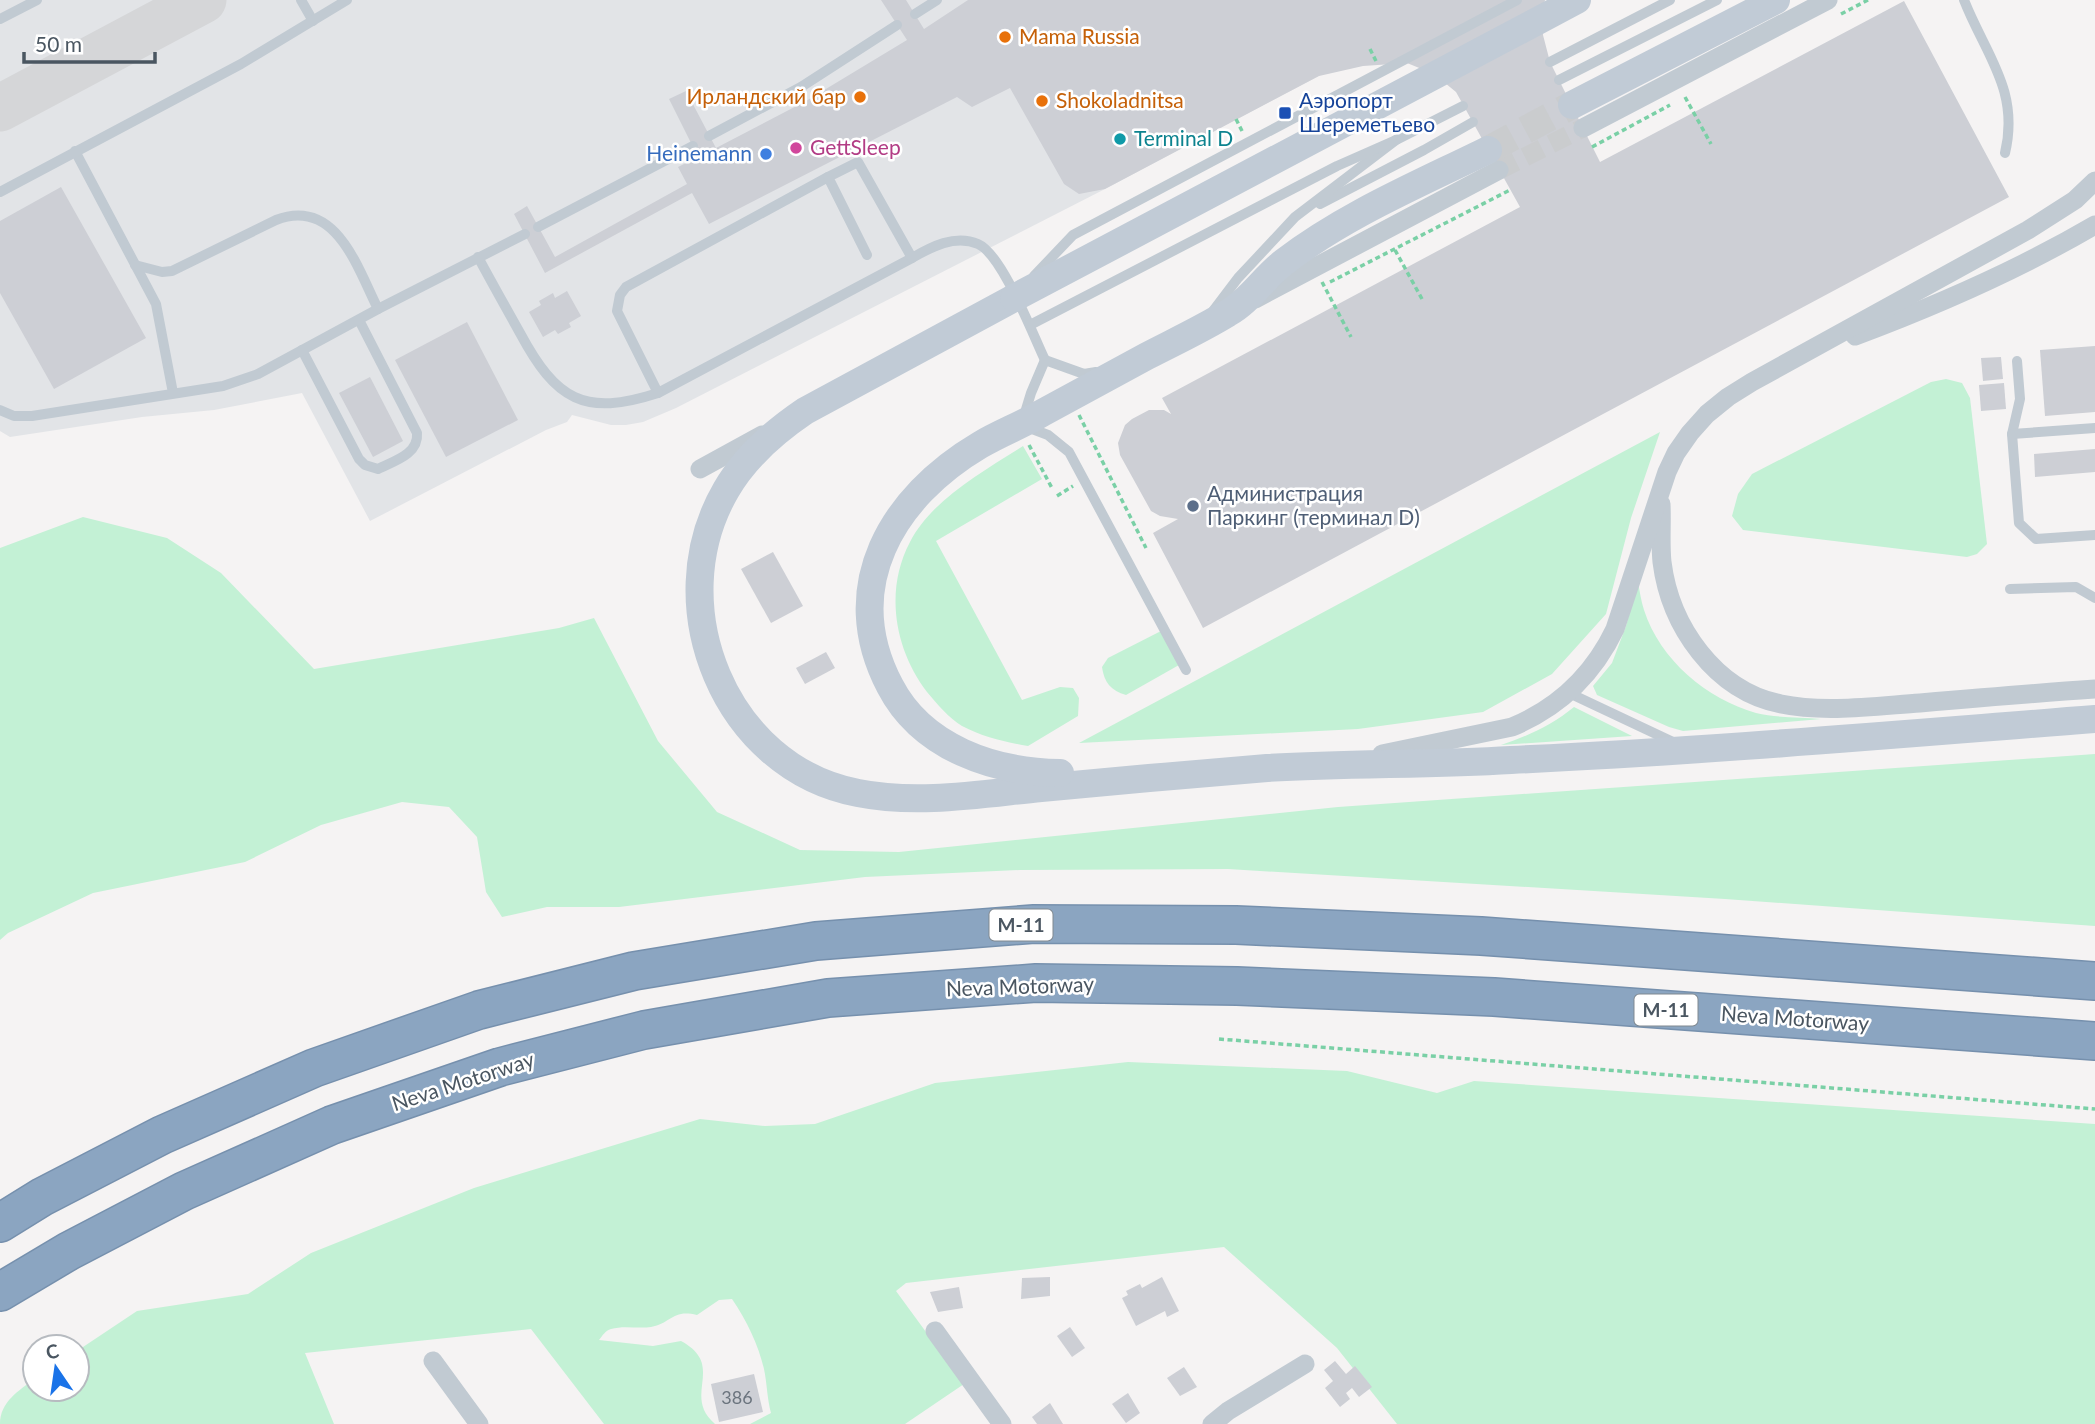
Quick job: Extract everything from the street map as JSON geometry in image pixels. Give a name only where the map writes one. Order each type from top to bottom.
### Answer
[{"type":"highway","name":"М-11","points":[[0,1223],[42,1197],[162,1135],[314,1068],[480,1010],[634,971],[817,941],[1034,924],[1236,925],[1481,936],[2095,981]]},
{"type":"highway","name":"Neva Motorway","points":[[0,1292],[69,1251],[184,1191],[345,1121],[500,1067],[644,1030],[828,998],[1036,983],[1237,986],[1494,997],[2095,1041]]},
{"type":"street","points":[[700,469],[1014,298],[1577,0]]},
{"type":"street","points":[[1577,117],[1776,0]]},
{"type":"street","points":[[1577,117],[1828,0]]},
{"type":"street","points":[[1174,775],[1041,772],[1009,768],[963,754],[923,727],[890,687],[874,642],[871,590],[875,565],[882,546],[907,505],[924,487],[980,445],[1231,312],[1284,262],[1333,228],[1493,160]]},
{"type":"street","points":[[1301,766],[1489,734],[1532,719],[1569,693],[1594,666],[1615,629],[1661,489],[1676,453],[1689,433],[1707,414],[1744,387],[2028,230],[2075,200],[2095,181]]},
{"type":"street","points":[[1797,358],[1933,307],[2095,225]]},
{"type":"street","points":[[805,411],[780,428],[747,461],[725,492],[714,516],[700,568],[698,594],[701,621],[714,673],[726,696],[761,741],[786,762],[811,777],[856,793],[907,798],[939,797],[1301,766],[1509,761],[2095,719]]},
{"type":"street","points":[[1661,489],[1662,563],[1676,615],[1693,644],[1715,671],[1747,692],[1780,704],[1850,709],[2095,689]]},
{"type":"street","points":[[935,1331],[1002,1424]]},
{"type":"street","points":[[433,1361],[479,1424]]},
{"type":"street","points":[[1212,1424],[1228,1410],[1305,1364]]},
{"type":"lane","points":[[0,19],[37,0]]},
{"type":"lane","points":[[301,0],[313,21]]},
{"type":"lane","points":[[0,192],[241,64],[347,0]]},
{"type":"lane","points":[[915,14],[937,0]]},
{"type":"lane","points":[[1014,298],[1073,235],[1517,0]]},
{"type":"lane","points":[[1550,62],[1670,0]]},
{"type":"lane","points":[[1559,79],[1717,0]]},
{"type":"lane","points":[[1964,0],[2001,77],[2010,123],[2005,153]]},
{"type":"lane","points":[[709,136],[801,87],[897,25]]},
{"type":"lane","points":[[1030,325],[1337,166],[1463,106]]},
{"type":"lane","points":[[1294,217],[1424,150],[1472,122]]},
{"type":"lane","points":[[478,257],[548,378],[561,390],[580,400],[599,404],[619,404],[659,393],[932,246],[959,241],[978,243],[999,265],[1045,359],[1084,374],[1137,361],[1212,312],[1238,278],[1294,217],[1396,140]]},
{"type":"lane","points":[[538,226],[692,146]]},
{"type":"lane","points":[[75,151],[156,304],[173,393]]},
{"type":"lane","points":[[659,393],[618,311],[620,295],[626,287],[828,177],[858,162],[912,258]]},
{"type":"lane","points":[[828,177],[867,255]]},
{"type":"lane","points":[[135,265],[162,272],[172,271],[276,220],[290,215],[306,215],[327,224],[338,233],[378,309]]},
{"type":"lane","points":[[0,410],[14,416],[32,416],[223,386],[258,374],[524,234]]},
{"type":"lane","points":[[302,351],[359,459],[365,465],[378,469],[412,450],[417,440],[416,433],[359,320]]},
{"type":"lane","points":[[1045,359],[1020,425],[1048,435],[1069,452],[1186,670]]},
{"type":"lane","points":[[2017,361],[2020,399],[2012,434],[2019,523],[2035,539],[2095,535]]},
{"type":"lane","points":[[2012,434],[2095,428]]},
{"type":"lane","points":[[2010,589],[2076,587],[2095,598]]},
{"type":"lane","points":[[1569,693],[1687,749]]},
{"type":"path","points":[[1685,97],[1711,144]]},
{"type":"path","points":[[1351,337],[1324,285],[1510,190]]},
{"type":"path","points":[[1395,250],[1422,299]]},
{"type":"path","points":[[1079,415],[1146,548]]},
{"type":"path","points":[[1020,425],[1053,490]]},
{"type":"path","points":[[1057,496],[1084,479]]},
{"type":"path","points":[[1219,1039],[2095,1109]]},
{"type":"shaded area","points":[[0,0],[1462,0],[1105,189],[676,408],[643,422],[626,425],[611,425],[572,415],[567,422],[546,430],[370,521],[302,393],[214,410],[142,417],[10,437],[0,431]]},
{"type":"green space","points":[[1946,379],[1962,383],[1970,398],[1987,544],[1977,554],[1967,557],[1743,530],[1732,516],[1738,494],[1752,474],[1931,382]]},
{"type":"green space","points":[[1660,432],[1631,518],[1606,614],[1552,674],[1483,712],[1358,729],[1079,743]]},
{"type":"green space","points":[[1023,446],[1042,479],[936,541],[1022,700],[1060,687],[1073,688],[1079,698],[1078,716],[1028,746],[994,739],[970,730],[957,723],[939,706],[916,676],[907,658],[897,620],[896,600],[902,561],[910,542],[931,512],[960,487]]},
{"type":"green space","points":[[83,517],[167,538],[221,573],[314,669],[559,628],[594,618],[658,741],[717,812],[800,850],[899,852],[1338,807],[2095,754],[2095,926],[1725,899],[1228,869],[1020,870],[865,877],[619,907],[547,907],[502,917],[486,892],[477,837],[449,807],[402,802],[321,825],[245,862],[93,893],[8,933],[0,940],[0,548]]},
{"type":"green space","points":[[1638,583],[1644,610],[1661,645],[1688,675],[1703,687],[1738,707],[1756,713],[1821,719],[1683,731],[1597,695],[1593,686],[1612,663]]},
{"type":"green space","points":[[1161,631],[1179,665],[1126,695],[1112,688],[1104,677],[1102,667],[1108,658]]},
{"type":"green space","points":[[1574,707],[1632,736],[1501,745],[1539,729]]},
{"type":"green space","points":[[1128,1062],[1347,1071],[1437,1093],[1474,1081],[2095,1124],[2095,1424],[1397,1424],[1337,1348],[1224,1247],[906,1283],[896,1291],[964,1384],[905,1424],[750,1424],[771,1413],[759,1351],[732,1299],[719,1300],[697,1315],[677,1315],[651,1327],[611,1329],[599,1340],[653,1346],[681,1341],[701,1360],[702,1402],[706,1413],[715,1424],[604,1424],[531,1329],[305,1353],[334,1424],[0,1424],[3,1409],[21,1389],[21,1403],[91,1403],[91,1342],[137,1311],[248,1294],[311,1253],[474,1188],[700,1119],[765,1126],[815,1124],[935,1083]]},
{"type":"building","points":[[881,0],[906,0],[924,29],[968,0],[1545,0],[1543,35],[1550,62],[1600,162],[1904,1],[2009,197],[1203,628],[1153,533],[1178,519],[1160,516],[1151,511],[1120,455],[1118,443],[1125,425],[1149,410],[1164,410],[1171,414],[1162,398],[1520,207],[1456,92],[1434,74],[1407,63],[1363,66],[1319,76],[1105,189],[1079,194],[1064,184],[1010,88],[972,107],[957,97],[709,224],[692,193],[545,273],[514,214],[527,206],[555,257],[687,184],[678,167],[698,157],[669,99],[686,91],[716,148],[806,101],[907,40]]},
{"type":"building","points":[[61,187],[146,338],[54,389],[0,293],[0,221]]},
{"type":"building","points":[[567,291],[581,316],[569,323],[571,327],[558,334],[555,330],[543,337],[529,312],[541,305],[539,301],[553,293],[555,298]]},
{"type":"building","points":[[467,322],[518,420],[446,457],[395,360]]},
{"type":"building","points":[[2095,346],[2095,412],[2045,416],[2040,350]]},
{"type":"building","points":[[2001,357],[2003,379],[1983,381],[1981,358]]},
{"type":"building","points":[[370,377],[403,441],[373,457],[339,393]]},
{"type":"building","points":[[2004,383],[2006,409],[1981,411],[1979,385]]},
{"type":"building","points":[[2095,449],[2095,472],[2035,477],[2034,454]]},
{"type":"building","points":[[773,552],[803,606],[771,623],[741,569]]},
{"type":"building","points":[[826,652],[835,668],[805,684],[796,668]]},
{"type":"building","points":[[1050,1277],[1050,1296],[1021,1299],[1022,1278]]},
{"type":"building","points":[[1162,1277],[1179,1311],[1167,1317],[1165,1311],[1136,1326],[1122,1298],[1128,1295],[1126,1291],[1140,1284],[1142,1288]]},
{"type":"building","points":[[959,1287],[963,1308],[938,1312],[930,1292]]},
{"type":"building","points":[[1070,1327],[1085,1348],[1072,1357],[1057,1336]]},
{"type":"building","points":[[1335,1361],[1346,1374],[1355,1366],[1372,1387],[1359,1397],[1352,1388],[1346,1393],[1350,1399],[1340,1407],[1325,1388],[1333,1381],[1324,1370]]},
{"type":"building","points":[[1184,1367],[1197,1387],[1180,1396],[1167,1378]]},
{"type":"building","points":[[754,1374],[763,1412],[719,1422],[711,1384]]},
{"type":"building","points":[[1128,1393],[1140,1413],[1126,1423],[1112,1404]]},
{"type":"building","points":[[1050,1403],[1063,1424],[1037,1424],[1032,1417]]},
{"type":"taxiway","points":[[0,108],[203,0]]},
{"type":"tunnel","points":[[1488,150],[1572,105]]},
{"type":"tunnel","points":[[1499,170],[1583,128]]},
{"type":"place","name":"Mama Russia","points":[[1005,37]]},
{"type":"place","name":"Ирландский бар","points":[[860,97]]},
{"type":"place","name":"Shokoladnitsa","points":[[1042,101]]},
{"type":"place","name":"Аэропорт Шереметьево","points":[[1285,113]]},
{"type":"place","name":"Terminal D","points":[[1120,139]]},
{"type":"place","name":"GettSleep","points":[[796,148]]},
{"type":"place","name":"Heinemann","points":[[766,154]]},
{"type":"place","name":"Администрация Паркинг (терминал D)","points":[[1193,506]]}]
